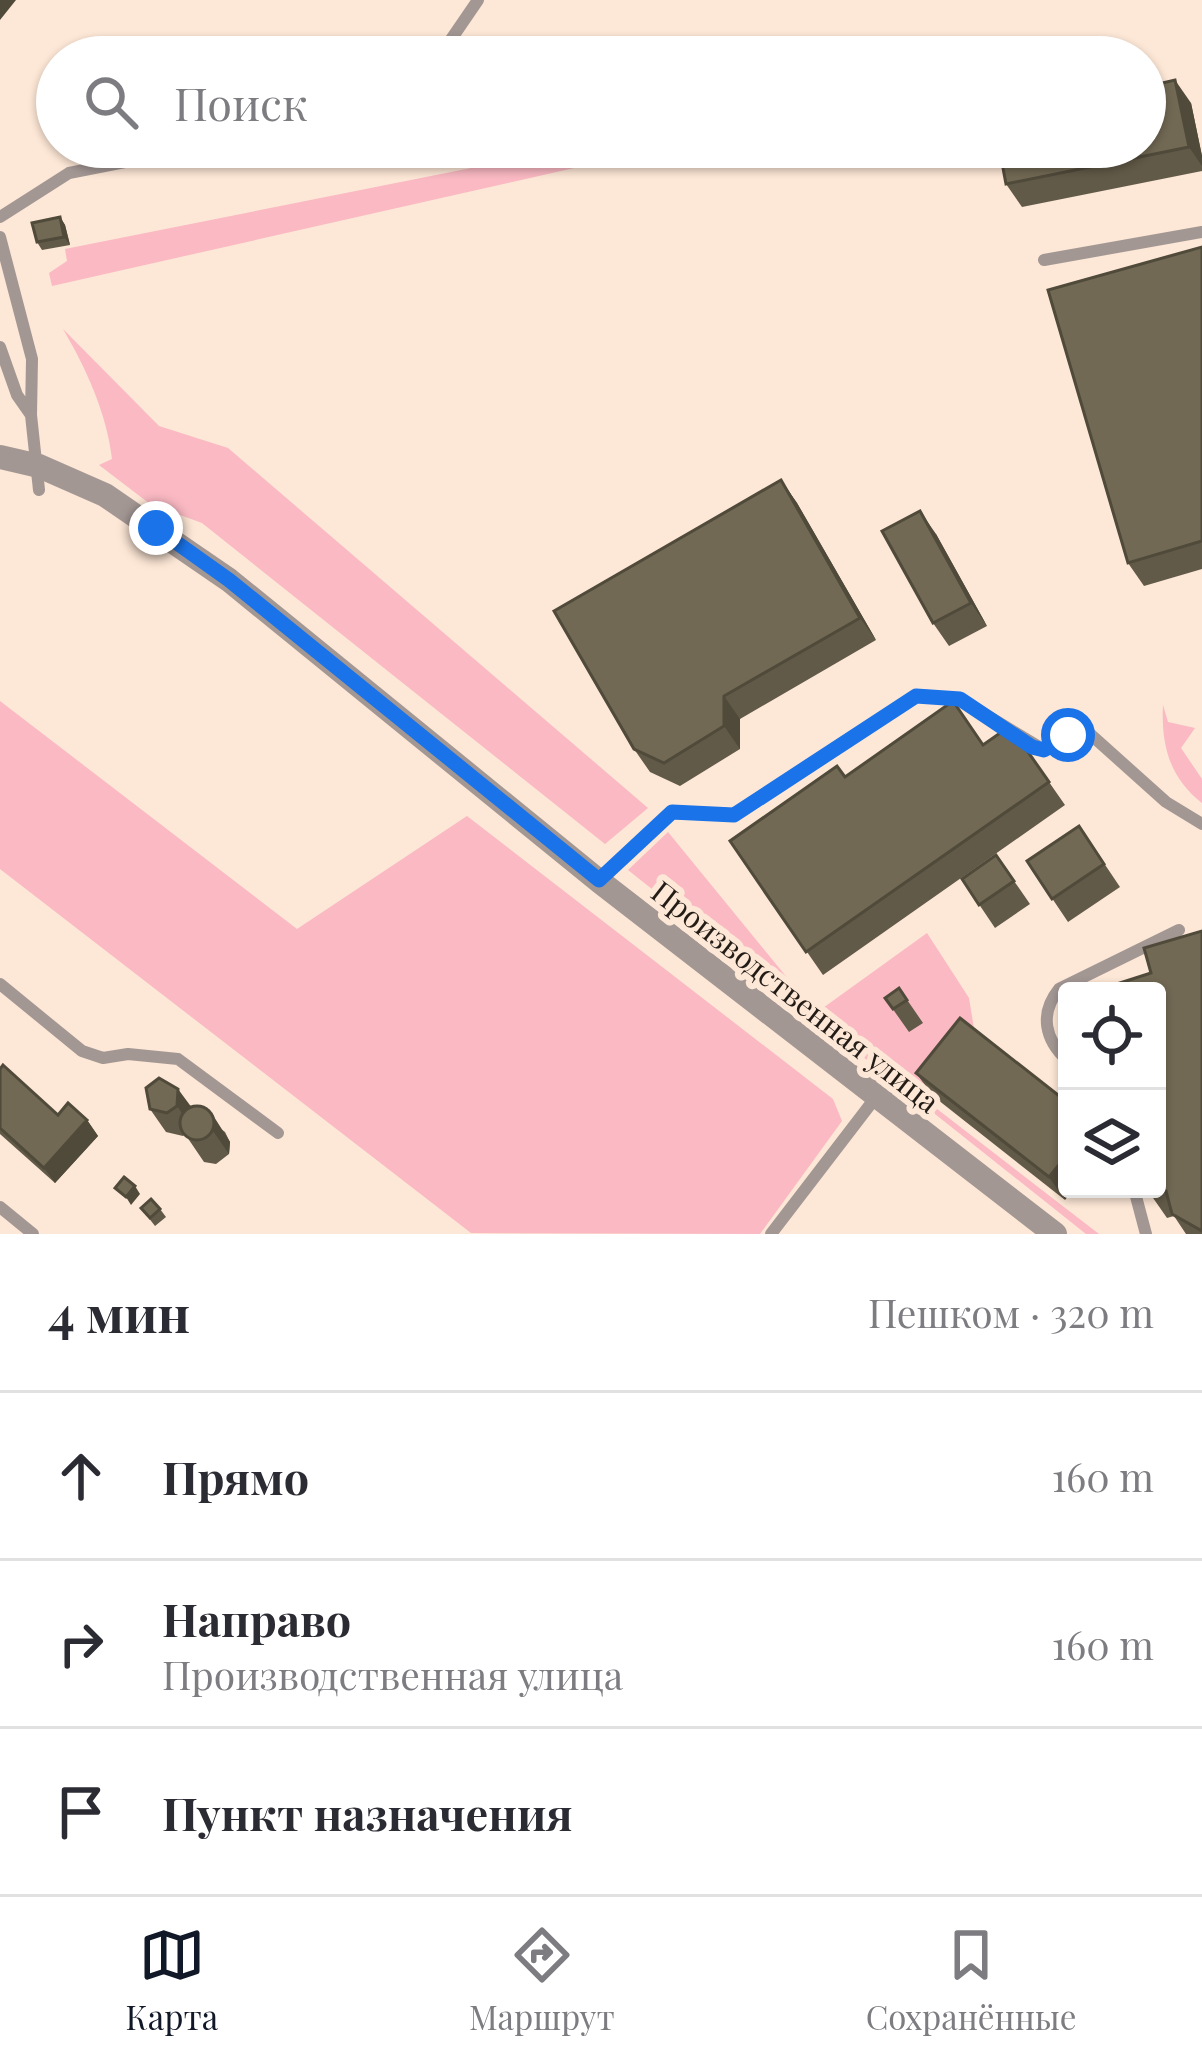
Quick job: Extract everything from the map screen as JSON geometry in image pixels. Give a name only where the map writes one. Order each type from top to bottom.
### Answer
[{"type":"street","name":"Производственная улица","points":[[0,457],[39,478],[118,503],[229,580],[599,880],[1055,1234]]},
{"type":"lane","points":[[453,36],[478,0]]},
{"type":"lane","points":[[0,217],[69,173],[94,168]]},
{"type":"lane","points":[[1044,260],[1202,232]]},
{"type":"lane","points":[[0,237],[32,358],[31,415],[39,478]]},
{"type":"lane","points":[[0,347],[17,395],[31,415]]},
{"type":"lane","points":[[599,880],[672,812],[734,815],[916,696],[960,699],[1044,750],[1068,735],[1089,733],[1166,802],[1202,824]]},
{"type":"lane","points":[[1073,982],[1179,930]]},
{"type":"lane","points":[[0,984],[82,1051],[104,1058],[128,1054],[178,1059],[278,1132]]},
{"type":"lane","points":[[1058,990],[1051,1000],[1047,1026],[1058,1052]]},
{"type":"lane","points":[[771,1234],[876,1096]]},
{"type":"lane","points":[[1136,1198],[1146,1234]]},
{"type":"lane","points":[[0,1207],[34,1234]]},
{"type":"shaded area","points":[[472,168],[574,168],[52,286],[49,273],[67,261],[65,249]]},
{"type":"shaded area","points":[[63,329],[159,426],[228,448],[648,808],[605,844],[202,523],[150,504],[99,465],[112,459],[105,425]]},
{"type":"shaded area","points":[[0,701],[297,929],[467,816],[833,1099],[842,1121],[760,1234],[471,1233],[0,869]]},
{"type":"shaded area","points":[[1163,705],[1168,722],[1195,728],[1181,748],[1202,779],[1202,803],[1182,783],[1170,760]]},
{"type":"shaded area","points":[[668,832],[816,1013],[927,933],[969,998],[976,1041],[928,1102],[1099,1234],[1086,1234],[628,870]]},
{"type":"building","points":[[1175,80],[1189,147],[1166,152],[1166,82]]},
{"type":"building","points":[[1003,168],[1085,168],[1006,184]]},
{"type":"building","points":[[60,217],[64,237],[37,242],[32,223]]},
{"type":"building","points":[[1202,247],[1202,541],[1128,563],[1048,290]]},
{"type":"building","points":[[781,480],[860,618],[724,696],[724,726],[664,763],[634,749],[554,611]]},
{"type":"building","points":[[920,511],[971,603],[933,623],[882,531]]},
{"type":"building","points":[[953,701],[983,745],[1010,726],[1049,782],[806,952],[730,841],[837,766],[845,777]]},
{"type":"building","points":[[1079,826],[1104,864],[1052,899],[1027,861]]},
{"type":"building","points":[[996,855],[1014,881],[979,905],[962,879]]},
{"type":"building","points":[[1202,931],[1202,1231],[1172,1214],[1166,1191],[1166,982],[1123,982],[1151,973],[1144,948]]},
{"type":"building","points":[[899,988],[907,1000],[893,1009],[885,998]]},
{"type":"building","points":[[960,1018],[1058,1095],[1058,1166],[1049,1177],[916,1073]]},
{"type":"building","points":[[3,1065],[58,1115],[68,1103],[87,1120],[44,1168],[0,1128]]},
{"type":"building","points":[[159,1078],[178,1089],[177,1106],[167,1113],[150,1109],[146,1088]]},
{"type":"building","points":[[197,1106],[209,1111],[214,1123],[209,1135],[197,1140],[185,1135],[180,1123],[185,1111]]},
{"type":"building","points":[[124,1177],[135,1186],[126,1197],[115,1188]]},
{"type":"building","points":[[151,1199],[160,1209],[150,1218],[141,1208]]},
{"type":"route","points":[[156,528],[229,580],[599,880],[672,812],[734,815],[916,696],[941,694],[960,699],[1032,747],[1044,750],[1068,735]]}]
